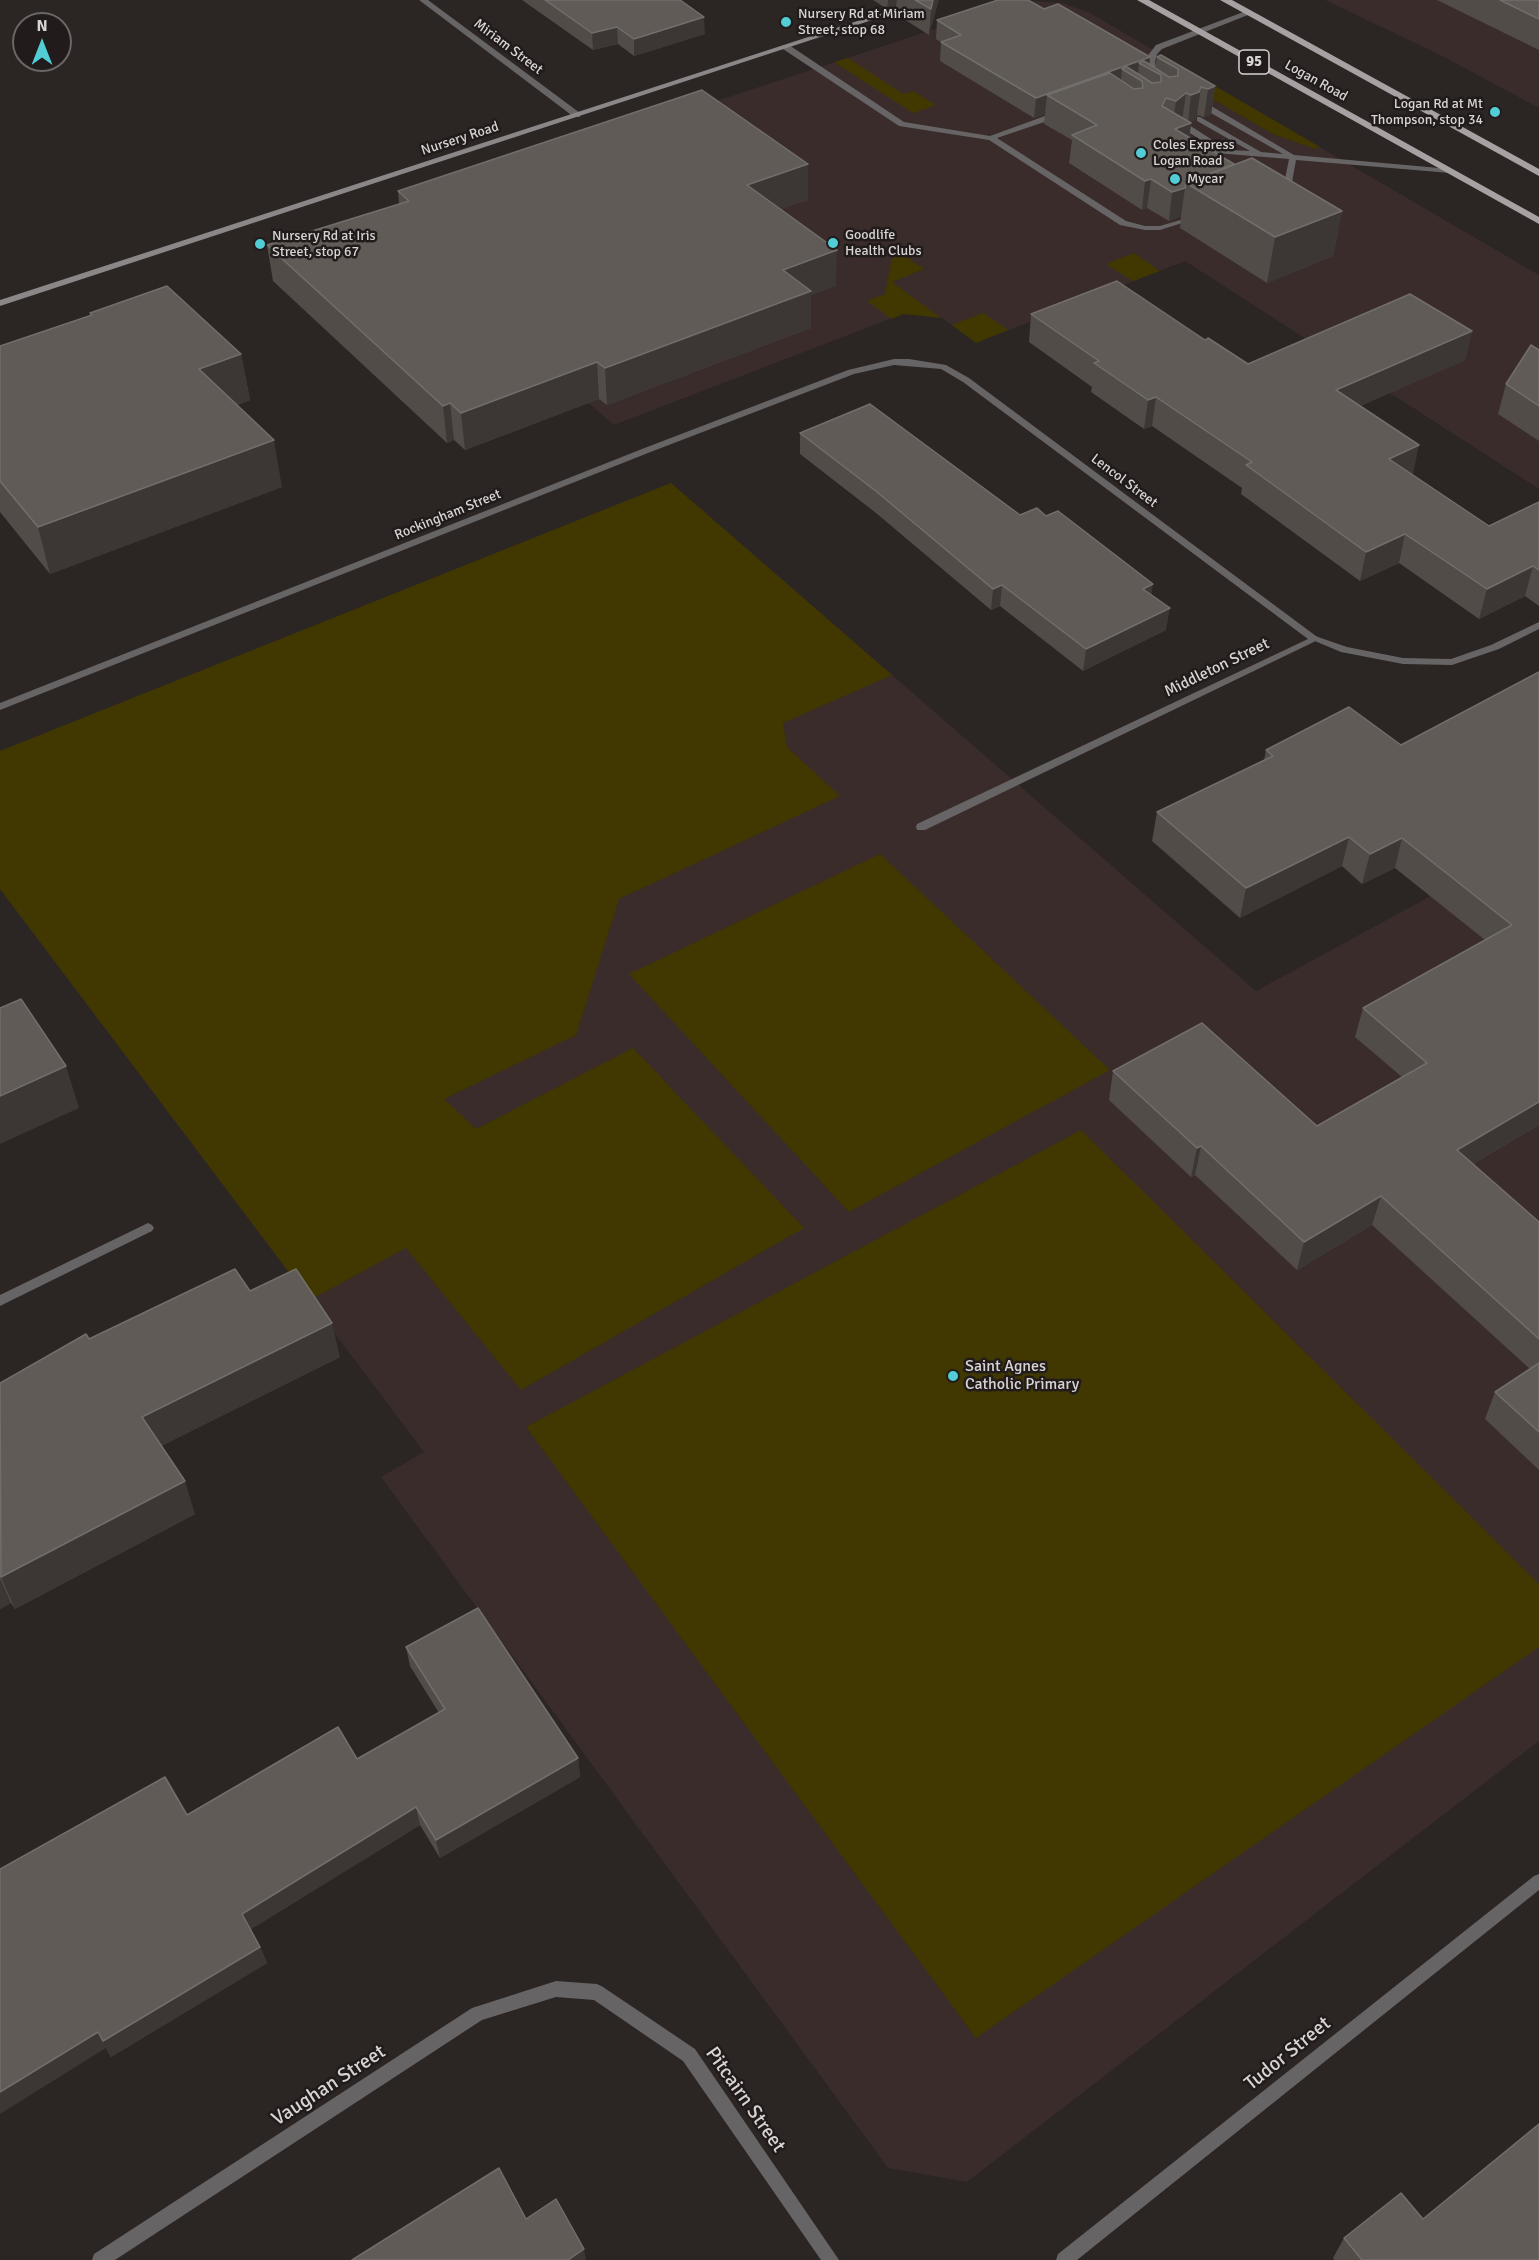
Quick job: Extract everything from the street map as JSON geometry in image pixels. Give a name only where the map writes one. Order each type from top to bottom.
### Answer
[{"type":"main road","name":"Nursery Road","points":[[0,303],[929,0]]},
{"type":"main road","name":"Logan Road","points":[[1142,0],[1539,221]]},
{"type":"main road","name":"Logan Road","points":[[1225,0],[1539,173]]},
{"type":"street","name":"Miriam Street","points":[[423,0],[577,115]]},
{"type":"street","points":[[1169,84],[1155,80],[1151,62],[1160,47],[1249,13]]},
{"type":"street","points":[[786,47],[902,124],[991,138],[1123,223],[1145,228],[1160,228],[1203,214]]},
{"type":"street","points":[[1189,96],[1293,157]]},
{"type":"street","points":[[991,138],[1065,112]]},
{"type":"street","points":[[1200,119],[1260,154]]},
{"type":"street","points":[[1183,125],[1227,152]]},
{"type":"street","points":[[1185,143],[1194,149],[1450,171]]},
{"type":"street","points":[[1267,189],[1289,180],[1293,157]]},
{"type":"street","name":"Rockingham Street","points":[[0,707],[829,380],[851,372],[894,362],[909,362]]},
{"type":"street","name":"Lencol Street","points":[[909,362],[943,367],[966,380],[1315,639]]},
{"type":"street","points":[[1315,639],[1345,650],[1403,661],[1452,662],[1495,647],[1539,625]]},
{"type":"street","name":"Middleton Street","points":[[921,827],[1315,639]]},
{"type":"street","points":[[0,1300],[148,1228]]},
{"type":"street","name":"Tudor Street","points":[[1064,2260],[1539,1881]]},
{"type":"street","name":"Vaughan Street","points":[[100,2260],[478,2014],[556,1989],[597,1992]]},
{"type":"street","name":"Pitcairn Street","points":[[597,1992],[689,2055],[831,2260]]},
{"type":"shaded area","points":[[1325,0],[1539,0],[1539,108],[1442,56]]},
{"type":"shaded area","points":[[1033,1],[1063,3],[1090,13],[1539,275],[1539,489],[1185,261],[976,343],[942,318],[903,314],[614,425],[444,279],[689,110],[1005,6]]},
{"type":"shaded area","points":[[848,58],[903,94],[913,91],[936,105],[913,113],[834,62]]},
{"type":"shaded area","points":[[1177,64],[1320,147],[1315,149],[1273,134],[1195,89],[1182,75]]},
{"type":"shaded area","points":[[893,251],[900,252],[924,269],[892,282],[941,318],[903,314],[892,319],[867,301],[885,294]]},
{"type":"shaded area","points":[[1134,253],[1160,271],[1133,281],[1106,264]]},
{"type":"shaded area","points":[[983,313],[1008,330],[976,343],[952,325]]},
{"type":"shaded area","name":"Saint Agnes Catholic Primary","points":[[671,483],[1256,991],[1539,837],[1539,1741],[967,2182],[888,2168],[381,1477],[424,1452],[0,889],[0,751]]},
{"type":"shaded area","points":[[671,483],[892,675],[783,723],[787,747],[840,796],[619,899],[576,1035],[444,1099],[476,1129],[633,1048],[804,1228],[521,1390],[406,1248],[310,1300],[0,889],[0,751]]},
{"type":"shaded area","points":[[880,854],[1110,1070],[849,1212],[629,974]]},
{"type":"shaded area","points":[[1081,1130],[1539,1584],[1539,1647],[976,2038],[526,1427]]},
{"type":"building","points":[[545,0],[680,0],[704,17],[634,39],[617,27],[592,33]]},
{"type":"building","points":[[915,0],[933,0],[931,9]]},
{"type":"building","points":[[998,0],[1028,0],[1044,9],[1058,4],[1150,57],[1036,98],[941,42],[961,35],[937,20]]},
{"type":"building","points":[[1500,0],[1539,0],[1539,19]]},
{"type":"building","points":[[1161,55],[1215,86],[1208,89],[1201,87],[1199,92],[1191,95],[1186,93],[1176,101],[1166,98],[1162,106],[1191,123],[1175,129],[1234,164],[1186,183],[1185,188],[1172,192],[1151,179],[1145,181],[1072,135],[1097,125],[1047,95],[1110,73],[1134,89],[1143,88],[1142,81],[1122,69],[1127,67],[1152,83],[1161,82],[1161,75],[1139,63],[1144,61],[1169,77],[1178,76],[1178,69],[1157,57]]},
{"type":"building","points":[[702,90],[808,164],[747,185],[837,250],[783,270],[811,291],[605,368],[597,362],[461,413],[450,403],[443,406],[267,245],[409,201],[398,191]]},
{"type":"building","points":[[1252,158],[1342,211],[1275,237],[1186,183]]},
{"type":"building","points":[[1117,281],[1205,340],[1208,338],[1248,364],[1410,294],[1472,331],[1336,390],[1419,445],[1389,459],[1489,526],[1539,502],[1539,570],[1533,566],[1487,589],[1405,534],[1366,552],[1246,465],[1252,462],[1156,397],[1148,400],[1094,363],[1099,361],[1031,314]]},
{"type":"building","points":[[167,286],[241,354],[199,369],[274,440],[38,527],[0,481],[0,346],[92,315],[90,313]]},
{"type":"building","points":[[1531,345],[1539,350],[1539,406],[1506,384]]},
{"type":"building","points":[[870,404],[1020,515],[1037,508],[1046,516],[1058,511],[1153,584],[1143,589],[1170,608],[1086,649],[1002,585],[993,589],[877,492],[800,433]]},
{"type":"building","points":[[1539,672],[1539,1102],[1457,1150],[1539,1222],[1539,1339],[1381,1196],[1304,1242],[1201,1146],[1197,1148],[1113,1071],[1202,1023],[1317,1126],[1427,1063],[1363,1008],[1512,925],[1402,838],[1370,854],[1349,837],[1246,888],[1157,812],[1273,756],[1266,750],[1349,707],[1401,745]]},
{"type":"building","points":[[21,999],[66,1066],[0,1096],[0,1008]]},
{"type":"building","points":[[235,1269],[250,1291],[296,1269],[332,1323],[142,1417],[185,1481],[1,1577],[0,1383],[86,1334],[89,1339]]},
{"type":"building","points":[[1539,1363],[1539,1432],[1495,1392]]},
{"type":"building","points":[[478,1608],[578,1758],[436,1840],[416,1807],[242,1914],[260,1947],[103,2041],[98,2032],[0,2092],[0,1869],[165,1777],[187,1815],[338,1727],[357,1759],[445,1709],[406,1647]]},
{"type":"building","points":[[1539,2124],[1539,2260],[1362,2260],[1344,2238],[1401,2193],[1423,2219]]},
{"type":"building","points":[[499,2168],[526,2219],[556,2199],[584,2249],[568,2260],[352,2260]]},
{"type":"place","name":"Nursery Rd at Miriam Street, stop 68","points":[[786,22]]},
{"type":"place","name":"Logan Rd at Mt Thompson, stop 34","points":[[1495,112]]},
{"type":"place","name":"Coles Express Logan Road","points":[[1141,153]]},
{"type":"place","name":"Mycar","points":[[1175,179]]},
{"type":"place","name":"Goodlife Health Clubs","points":[[833,243]]},
{"type":"place","name":"Nursery Rd at Iris Street, stop 67","points":[[260,244]]},
{"type":"place","name":"Saint Agnes Catholic Primary","points":[[953,1376]]}]
